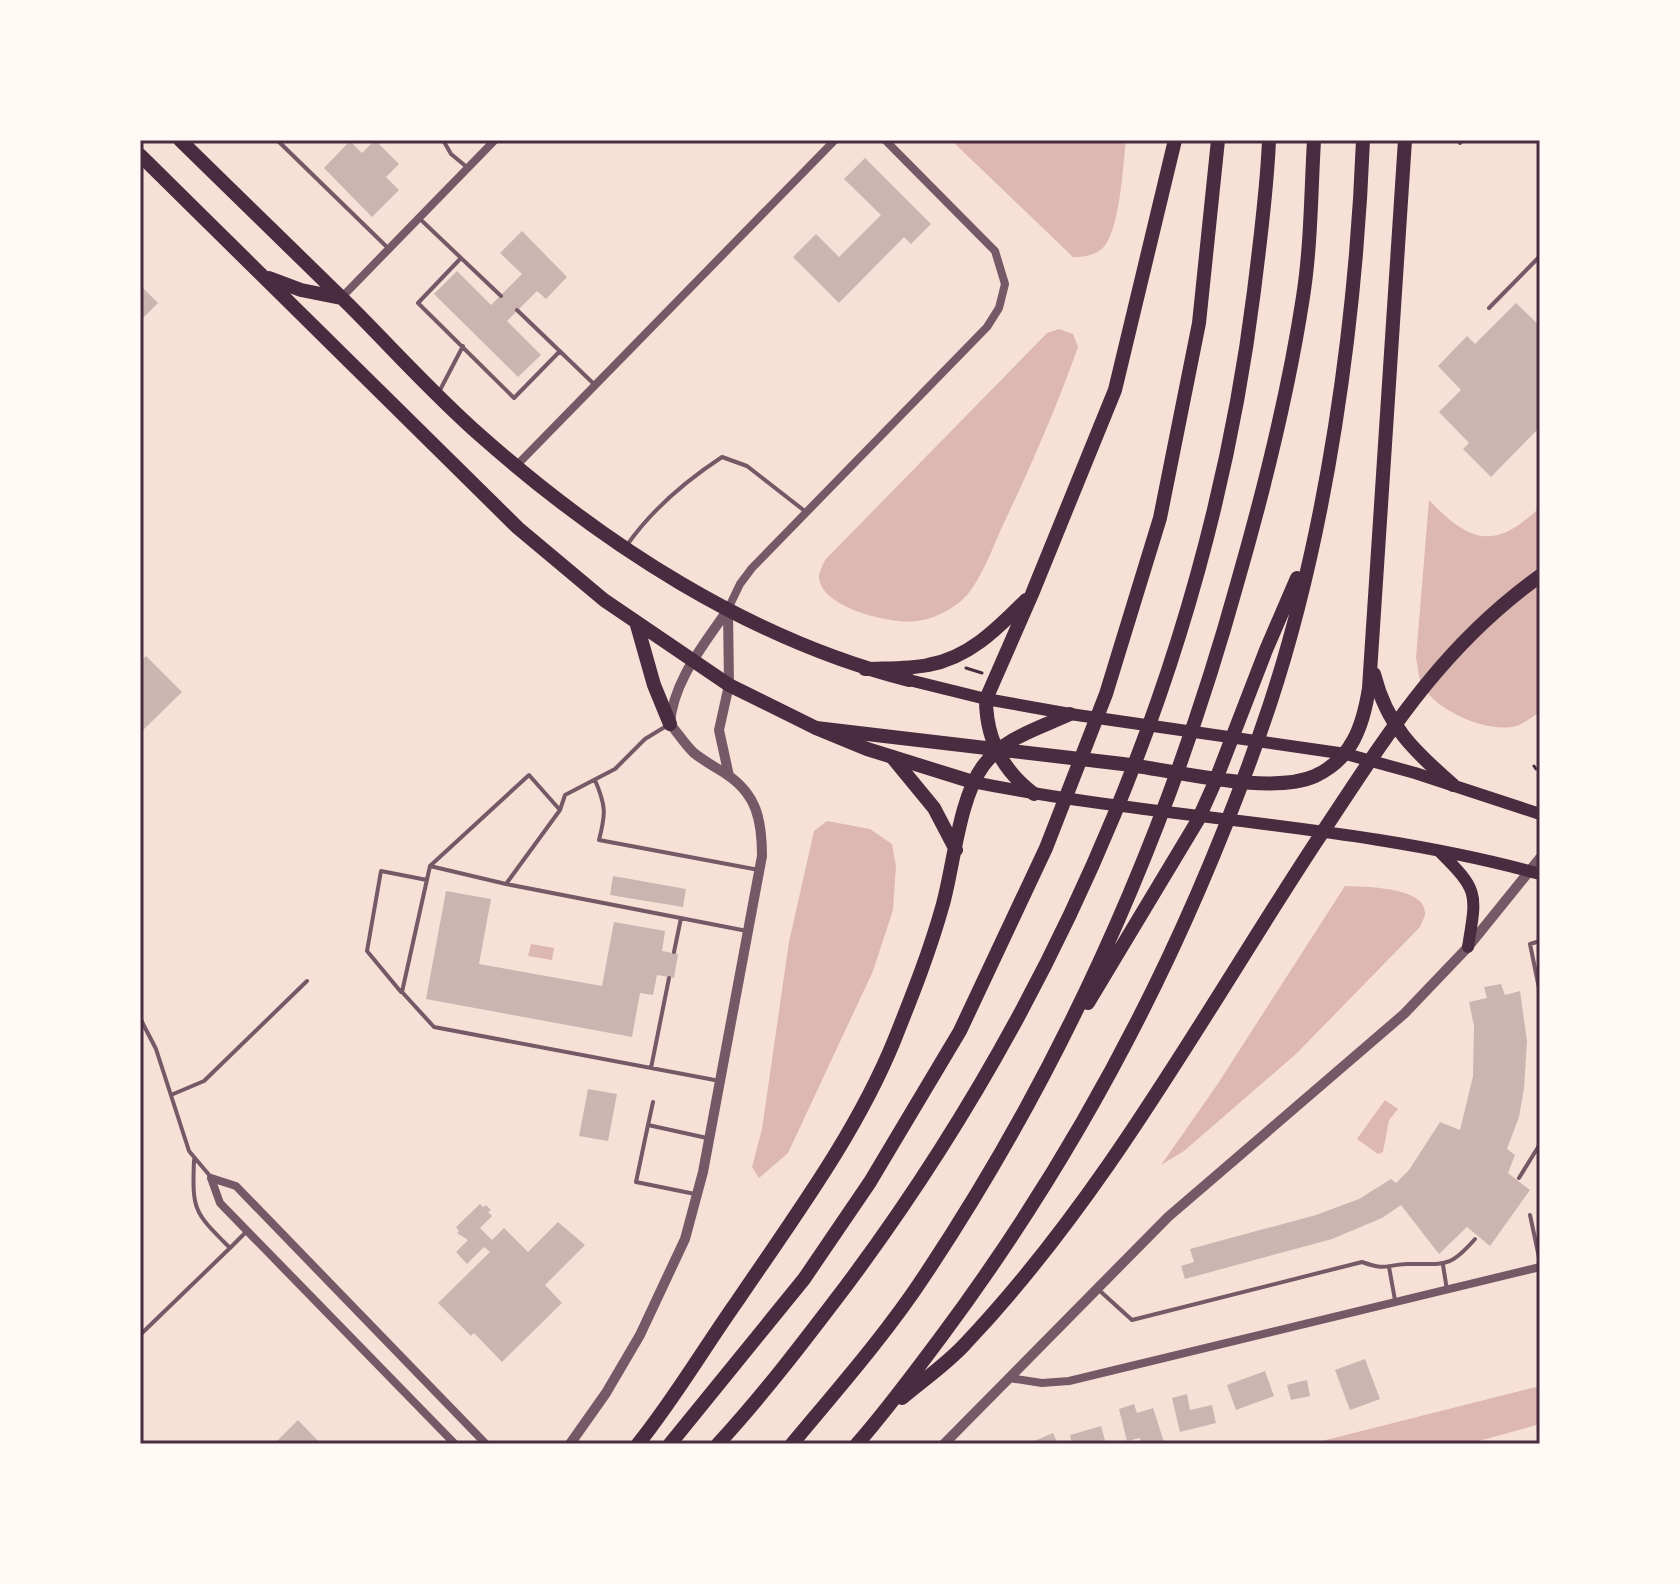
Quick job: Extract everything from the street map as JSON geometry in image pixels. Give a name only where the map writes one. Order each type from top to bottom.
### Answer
[{"type":"highway","points":[[180,140],[479,435],[558,500],[625,547],[728,609],[865,669],[909,680]]},
{"type":"highway","points":[[1034,794],[1018,782],[996,750],[986,716],[986,699],[1115,390],[1175,140]]},
{"type":"highway","points":[[670,1444],[804,1279],[870,1182],[960,1031],[1046,848],[1106,694],[1160,518],[1199,323],[1218,140]]},
{"type":"highway","points":[[718,1444],[793,1357],[890,1227],[948,1141],[1004,1045],[1098,855],[1134,767],[1168,668],[1231,441],[1250,323],[1269,140]]},
{"type":"highway","points":[[1051,1064],[1142,867],[1211,678],[1267,478],[1303,295],[1314,140]]},
{"type":"highway","points":[[857,1444],[883,1414],[1009,1243],[1076,1135],[1165,966],[1216,851],[1270,704],[1312,545],[1333,435],[1350,307],[1363,140]]},
{"type":"highway","points":[[816,728],[1262,783],[1312,778],[1332,767],[1346,754],[1365,713],[1371,659],[1405,140]]},
{"type":"highway","points":[[140,155],[518,528],[562,567],[637,625],[729,685],[816,728],[892,757],[973,782]]},
{"type":"highway","points":[[262,276],[301,290],[341,298]]},
{"type":"highway","points":[[792,1444],[923,1278],[1185,845],[1215,782],[1266,650],[1312,545]]},
{"type":"highway","points":[[883,1414],[965,1345],[1033,1265],[1116,1152],[1390,731],[1429,678],[1481,623],[1540,576]]},
{"type":"highway","points":[[865,669],[928,665],[956,657],[998,628],[1032,594]]},
{"type":"highway","points":[[637,625],[654,685],[670,724]]},
{"type":"highway","points":[[1371,659],[1383,703],[1397,730],[1413,750],[1453,785]]},
{"type":"highway","points":[[638,1444],[674,1399],[820,1178],[862,1107],[892,1046],[918,981],[943,905],[973,782],[996,750],[1070,714]]},
{"type":"highway","points":[[892,757],[934,808],[956,850]]},
{"type":"main road","points":[[909,680],[986,699],[1070,714],[1346,754],[1540,814]]},
{"type":"main road","points":[[973,782],[1034,794],[1393,842],[1536,873]]},
{"type":"main road","points":[[1439,851],[1466,878],[1474,895],[1468,947]]},
{"type":"street","points":[[341,298],[495,140]]},
{"type":"street","points":[[516,466],[835,140]]},
{"type":"street","points":[[570,1444],[606,1393],[654,1308],[685,1239],[709,1139],[760,870],[762,828],[758,810],[747,793],[729,776],[692,751],[670,724],[675,695],[752,568],[987,327],[999,308],[1005,284],[995,251],[885,140]]},
{"type":"street","points":[[728,609],[729,685],[719,730],[729,776]]},
{"type":"street","points":[[944,1444],[1168,1217],[1404,1014],[1536,873],[1540,858]]},
{"type":"street","points":[[211,1178],[220,1203],[455,1444]]},
{"type":"street","points":[[211,1178],[236,1186],[486,1444]]},
{"type":"street","points":[[1009,1378],[1042,1383],[1069,1381],[1540,1265]]},
{"type":"lane","points":[[277,140],[389,249]]},
{"type":"lane","points":[[443,140],[451,154],[468,168]]},
{"type":"lane","points":[[419,218],[501,296]]},
{"type":"lane","points":[[1489,308],[1540,256]]},
{"type":"lane","points":[[461,258],[418,303],[514,398],[560,351]]},
{"type":"lane","points":[[517,310],[595,385]]},
{"type":"lane","points":[[438,394],[463,346]]},
{"type":"lane","points":[[625,547],[638,530],[688,482],[722,457],[747,466],[807,512]]},
{"type":"lane","points":[[506,884],[560,810],[565,795],[615,769],[645,739],[670,724]]},
{"type":"lane","points":[[402,992],[430,866],[529,775],[560,810]]},
{"type":"lane","points":[[595,780],[606,815],[599,840],[760,870]]},
{"type":"lane","points":[[430,866],[506,884],[748,931]]},
{"type":"lane","points":[[427,880],[381,871],[367,951],[434,1027],[720,1081]]},
{"type":"lane","points":[[674,952],[681,918]]},
{"type":"lane","points":[[1540,941],[1530,944],[1540,993]]},
{"type":"lane","points":[[651,1068],[669,978]]},
{"type":"lane","points":[[171,1095],[204,1081],[307,981]]},
{"type":"lane","points":[[140,1018],[156,1049],[189,1151],[211,1178]]},
{"type":"lane","points":[[653,1102],[636,1182],[697,1194]]},
{"type":"lane","points":[[648,1125],[709,1139]]},
{"type":"lane","points":[[1519,1178],[1540,1144]]},
{"type":"lane","points":[[194,1157],[193,1201],[199,1218],[230,1248]]},
{"type":"lane","points":[[1530,1215],[1540,1265]]},
{"type":"lane","points":[[140,1335],[247,1231]]},
{"type":"lane","points":[[1098,1288],[1132,1320],[1362,1262],[1381,1269],[1405,1264],[1443,1265],[1459,1258],[1475,1239]]},
{"type":"lane","points":[[1443,1265],[1447,1290]]},
{"type":"lane","points":[[1389,1267],[1396,1302]]},
{"type":"path","points":[[965,668],[985,675]]},
{"type":"shaded area","points":[[951,140],[1126,140],[1120,198],[1113,228],[1102,249],[1073,257]]},
{"type":"shaded area","points":[[1059,329],[1073,334],[1078,347],[1033,460],[984,567],[968,594],[940,614],[906,622],[859,612],[831,598],[819,577],[825,560],[1047,333]]},
{"type":"shaded area","points":[[1429,500],[1457,525],[1483,536],[1509,531],[1540,507],[1540,712],[1519,725],[1494,727],[1464,718],[1437,702],[1421,683],[1416,658]]},
{"type":"shaded area","points":[[827,821],[870,829],[892,844],[896,866],[893,910],[873,971],[788,1153],[759,1178],[752,1167],[762,1129],[789,942],[814,831]]},
{"type":"shaded area","points":[[1345,886],[1393,890],[1416,898],[1423,905],[1425,915],[1420,927],[1296,1054],[1184,1151],[1161,1165],[1217,1085]]},
{"type":"shaded area","points":[[531,944],[554,948],[552,960],[528,956]]},
{"type":"shaded area","points":[[1385,1100],[1398,1109],[1389,1120],[1383,1152],[1378,1154],[1357,1139]]},
{"type":"shaded area","points":[[1540,1386],[1540,1424],[1468,1444],[1310,1444]]},
{"type":"building","points":[[375,140],[399,164],[386,177],[399,190],[372,217],[324,168],[350,141],[362,153]]},
{"type":"building","points":[[865,158],[931,224],[911,244],[904,237],[839,303],[793,257],[816,234],[839,257],[881,215],[844,179]]},
{"type":"building","points":[[522,231],[567,277],[546,299],[537,291],[507,321],[541,355],[518,377],[434,294],[457,271],[491,305],[522,274],[500,253]]},
{"type":"building","points":[[140,285],[158,303],[140,321]]},
{"type":"building","points":[[1516,303],[1540,326],[1540,427],[1491,477],[1463,449],[1469,443],[1439,412],[1461,390],[1438,366],[1467,336],[1475,344]]},
{"type":"building","points":[[146,656],[182,692],[140,733],[140,662]]},
{"type":"building","points":[[613,876],[686,889],[683,907],[610,895]]},
{"type":"building","points":[[446,891],[491,899],[479,964],[602,986],[614,922],[665,931],[662,951],[678,954],[674,978],[657,975],[653,995],[640,993],[632,1037],[426,999]]},
{"type":"building","points":[[1501,984],[1505,995],[1520,991],[1527,1041],[1519,1117],[1507,1149],[1515,1155],[1508,1173],[1530,1190],[1490,1246],[1467,1227],[1439,1254],[1401,1205],[1382,1218],[1332,1239],[1185,1279],[1181,1266],[1194,1262],[1190,1249],[1316,1215],[1359,1199],[1391,1179],[1396,1183],[1409,1170],[1440,1122],[1460,1130],[1473,1076],[1474,1026],[1469,1002],[1487,998],[1484,987]]},
{"type":"building","points":[[588,1089],[617,1094],[608,1141],[579,1136]]},
{"type":"building","points":[[480,1204],[491,1210],[488,1212],[492,1216],[480,1228],[492,1240],[504,1228],[528,1252],[558,1222],[585,1245],[545,1285],[562,1303],[502,1362],[438,1303],[490,1252],[484,1247],[467,1264],[456,1252],[468,1240],[457,1233],[456,1227]]},
{"type":"building","points":[[1365,1359],[1380,1399],[1350,1410],[1335,1370]]},
{"type":"building","points":[[1265,1371],[1274,1396],[1236,1410],[1227,1385]]},
{"type":"building","points":[[1307,1380],[1310,1396],[1291,1400],[1287,1385]]},
{"type":"building","points":[[1187,1394],[1190,1410],[1212,1405],[1216,1423],[1180,1432],[1172,1398]]},
{"type":"building","points":[[1134,1404],[1137,1413],[1153,1408],[1164,1442],[1141,1444],[1140,1438],[1127,1441],[1119,1409]]},
{"type":"building","points":[[298,1420],[321,1444],[274,1444]]},
{"type":"building","points":[[1101,1426],[1106,1444],[1072,1444],[1070,1435]]},
{"type":"building","points":[[1053,1433],[1058,1444],[1027,1444]]}]
